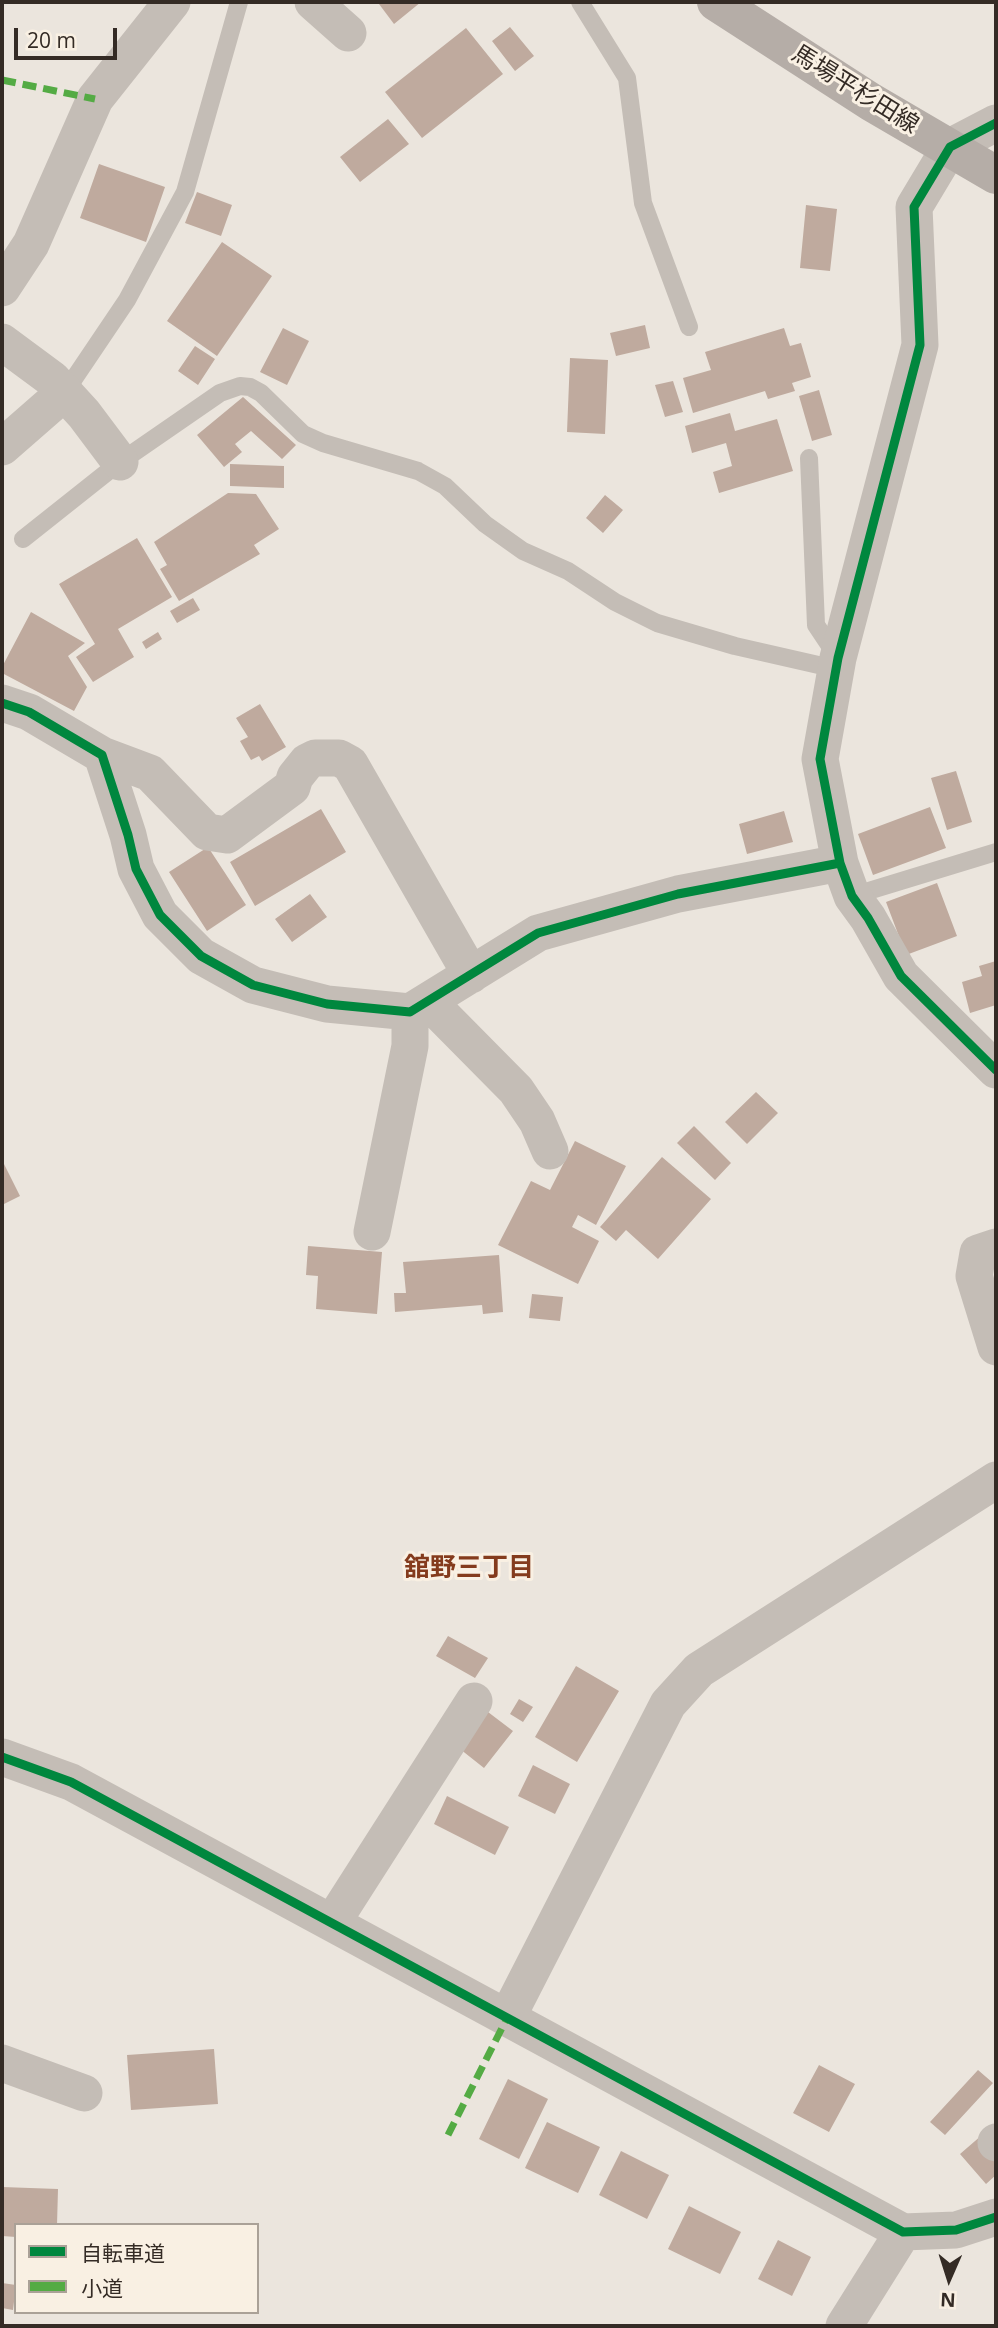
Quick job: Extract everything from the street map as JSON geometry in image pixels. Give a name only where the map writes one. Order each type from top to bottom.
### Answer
[{"type":"main road","name":"馬場平杉田線","points":[[716,2],[871,102],[996,175]]},
{"type":"street","points":[[2,288],[31,244],[95,99],[172,2]]},
{"type":"street","points":[[313,2],[348,33]]},
{"type":"street","points":[[996,123],[950,148],[914,207],[920,345],[837,663],[820,759],[846,880],[901,976],[996,1070]]},
{"type":"street","points":[[2,342],[65,392],[120,462]]},
{"type":"street","points":[[2,447],[65,392]]},
{"type":"street","points":[[2,703],[29,712],[102,755],[150,772],[207,832],[227,835],[292,788],[295,777],[307,762],[315,758],[340,758],[350,764],[471,975]]},
{"type":"street","points":[[102,755],[136,869],[145,891],[160,915],[201,956],[253,985],[327,1004],[419,1007],[538,933],[598,914],[678,894],[846,880]]},
{"type":"street","points":[[419,1007],[516,1090],[537,1121],[550,1152]]},
{"type":"street","points":[[372,1232],[419,1007]]},
{"type":"street","points":[[996,1247],[978,1253],[974,1276],[996,1348]]},
{"type":"street","points":[[507,2018],[668,1704],[699,1670],[996,1480]]},
{"type":"street","points":[[332,1923],[474,1701]]},
{"type":"street","points":[[2,1757],[71,1782],[507,2018],[743,2142],[903,2232],[956,2230],[996,2217]]},
{"type":"street","points":[[2,2063],[84,2093]]},
{"type":"street","points":[[844,2326],[903,2232]]},
{"type":"lane","points":[[65,392],[127,300],[185,192],[239,2]]},
{"type":"lane","points":[[580,2],[628,78],[643,203],[689,327]]},
{"type":"lane","points":[[23,539],[120,462],[219,393],[240,386],[250,387],[261,393],[303,433],[323,443],[418,471],[445,486],[485,524],[523,551],[568,571],[615,601],[657,623],[735,646],[837,663]]},
{"type":"lane","points":[[809,458],[817,625],[837,663]]},
{"type":"lane","points":[[846,880],[996,852]]},
{"type":"building","points":[[421,2],[394,24],[379,4]]},
{"type":"building","points":[[510,27],[534,56],[515,71],[492,41]]},
{"type":"building","points":[[466,28],[503,74],[422,138],[385,92]]},
{"type":"building","points":[[388,119],[409,144],[360,182],[340,157]]},
{"type":"building","points":[[99,164],[165,187],[146,242],[80,218]]},
{"type":"building","points":[[197,192],[232,205],[221,236],[185,223]]},
{"type":"building","points":[[806,205],[837,209],[830,271],[800,268]]},
{"type":"building","points":[[222,242],[272,276],[217,356],[167,321]]},
{"type":"building","points":[[645,325],[650,348],[616,356],[610,333]]},
{"type":"building","points":[[283,328],[309,341],[287,385],[260,372]]},
{"type":"building","points":[[784,328],[790,346],[801,343],[811,377],[792,383],[795,391],[768,399],[765,391],[693,413],[683,378],[711,370],[705,352]]},
{"type":"building","points":[[195,346],[215,359],[198,385],[178,371]]},
{"type":"building","points":[[570,358],[608,360],[605,434],[567,432]]},
{"type":"building","points":[[673,381],[683,412],[665,417],[655,385]]},
{"type":"building","points":[[819,390],[832,435],[812,441],[799,396]]},
{"type":"building","points":[[243,397],[296,445],[282,459],[251,431],[235,444],[242,452],[224,467],[197,435]]},
{"type":"building","points":[[730,413],[735,431],[777,419],[793,471],[719,493],[713,472],[732,466],[726,443],[692,453],[685,426]]},
{"type":"building","points":[[230,464],[284,466],[284,488],[230,486]]},
{"type":"building","points":[[228,493],[256,494],[279,529],[254,545],[260,554],[179,601],[160,569],[167,565],[154,542]]},
{"type":"building","points":[[605,495],[623,510],[603,533],[586,518]]},
{"type":"building","points":[[137,538],[172,597],[118,629],[134,657],[93,682],[76,657],[95,644],[59,584]]},
{"type":"building","points":[[193,598],[200,610],[177,623],[170,611]]},
{"type":"building","points":[[31,612],[85,643],[68,656],[87,687],[74,711],[2,673],[2,667]]},
{"type":"building","points":[[158,632],[162,639],[146,649],[142,642]]},
{"type":"building","points":[[260,704],[286,747],[262,761],[259,756],[251,760],[240,741],[248,737],[236,718]]},
{"type":"building","points":[[956,771],[972,822],[947,830],[931,778]]},
{"type":"building","points":[[930,807],[946,848],[873,875],[858,834]]},
{"type":"building","points":[[321,809],[346,852],[255,906],[230,862]]},
{"type":"building","points":[[784,811],[793,842],[747,854],[739,824]]},
{"type":"building","points":[[208,847],[246,905],[207,931],[169,872]]},
{"type":"building","points":[[937,883],[957,936],[906,955],[886,902]]},
{"type":"building","points":[[310,894],[327,917],[292,942],[275,919]]},
{"type":"building","points":[[996,961],[996,1005],[970,1013],[962,982],[982,976],[979,966]]},
{"type":"building","points":[[756,1092],[778,1113],[747,1144],[725,1122]]},
{"type":"building","points":[[694,1126],[731,1163],[715,1180],[677,1143]]},
{"type":"building","points":[[575,1141],[626,1166],[596,1225],[578,1215],[572,1227],[599,1241],[578,1284],[498,1245],[531,1181],[550,1190]]},
{"type":"building","points":[[662,1157],[711,1199],[658,1259],[626,1230],[616,1241],[600,1227]]},
{"type":"building","points":[[2,1160],[20,1196],[2,1205]]},
{"type":"building","points":[[308,1246],[382,1252],[377,1314],[316,1309],[318,1276],[306,1275]]},
{"type":"building","points":[[499,1255],[503,1312],[483,1314],[482,1305],[395,1312],[394,1293],[406,1293],[403,1262]]},
{"type":"building","points":[[532,1294],[563,1297],[560,1321],[529,1318]]},
{"type":"building","points":[[448,1636],[488,1658],[475,1678],[436,1656]]},
{"type":"building","points":[[576,1666],[619,1691],[577,1762],[535,1737]]},
{"type":"building","points":[[519,1699],[533,1707],[523,1722],[510,1714]]},
{"type":"building","points":[[488,1712],[513,1731],[484,1768],[460,1749]]},
{"type":"building","points":[[533,1765],[570,1784],[555,1814],[518,1796]]},
{"type":"building","points":[[447,1796],[509,1827],[495,1855],[434,1824]]},
{"type":"building","points":[[214,2049],[218,2104],[131,2110],[127,2055]]},
{"type":"building","points":[[819,2065],[855,2084],[829,2132],[793,2113]]},
{"type":"building","points":[[978,2070],[993,2083],[945,2135],[930,2122]]},
{"type":"building","points":[[508,2079],[548,2099],[519,2159],[479,2139]]},
{"type":"building","points":[[547,2122],[600,2147],[578,2193],[525,2168]]},
{"type":"building","points":[[982,2135],[996,2152],[996,2175],[986,2184],[960,2154]]},
{"type":"building","points":[[621,2151],[669,2175],[647,2219],[599,2195]]},
{"type":"building","points":[[2,2187],[58,2189],[57,2223],[14,2223],[14,2237],[2,2236]]},
{"type":"building","points":[[689,2206],[741,2232],[720,2274],[668,2249]]},
{"type":"building","points":[[778,2240],[811,2257],[792,2296],[758,2279]]},
{"type":"building","points":[[2,2283],[14,2285],[13,2310],[2,2308]]},
{"type":"marked path","points":[[2,80],[95,99]]},
{"type":"marked path","points":[[448,2135],[507,2018]]},
{"type":"cycle path","points":[[840,863],[820,759],[838,658],[920,345],[914,207],[950,147],[996,123]]},
{"type":"cycle path","points":[[2,703],[29,712],[102,755],[136,869],[160,915],[201,956],[253,985],[327,1004],[410,1012],[538,933],[678,894],[840,863],[852,896],[868,918],[901,976],[996,1070]]},
{"type":"cycle path","points":[[2,1757],[71,1782],[903,2232],[956,2230],[996,2217]]},
{"type":"district","name":"舘野三丁目","points":[[469,1569]]}]
